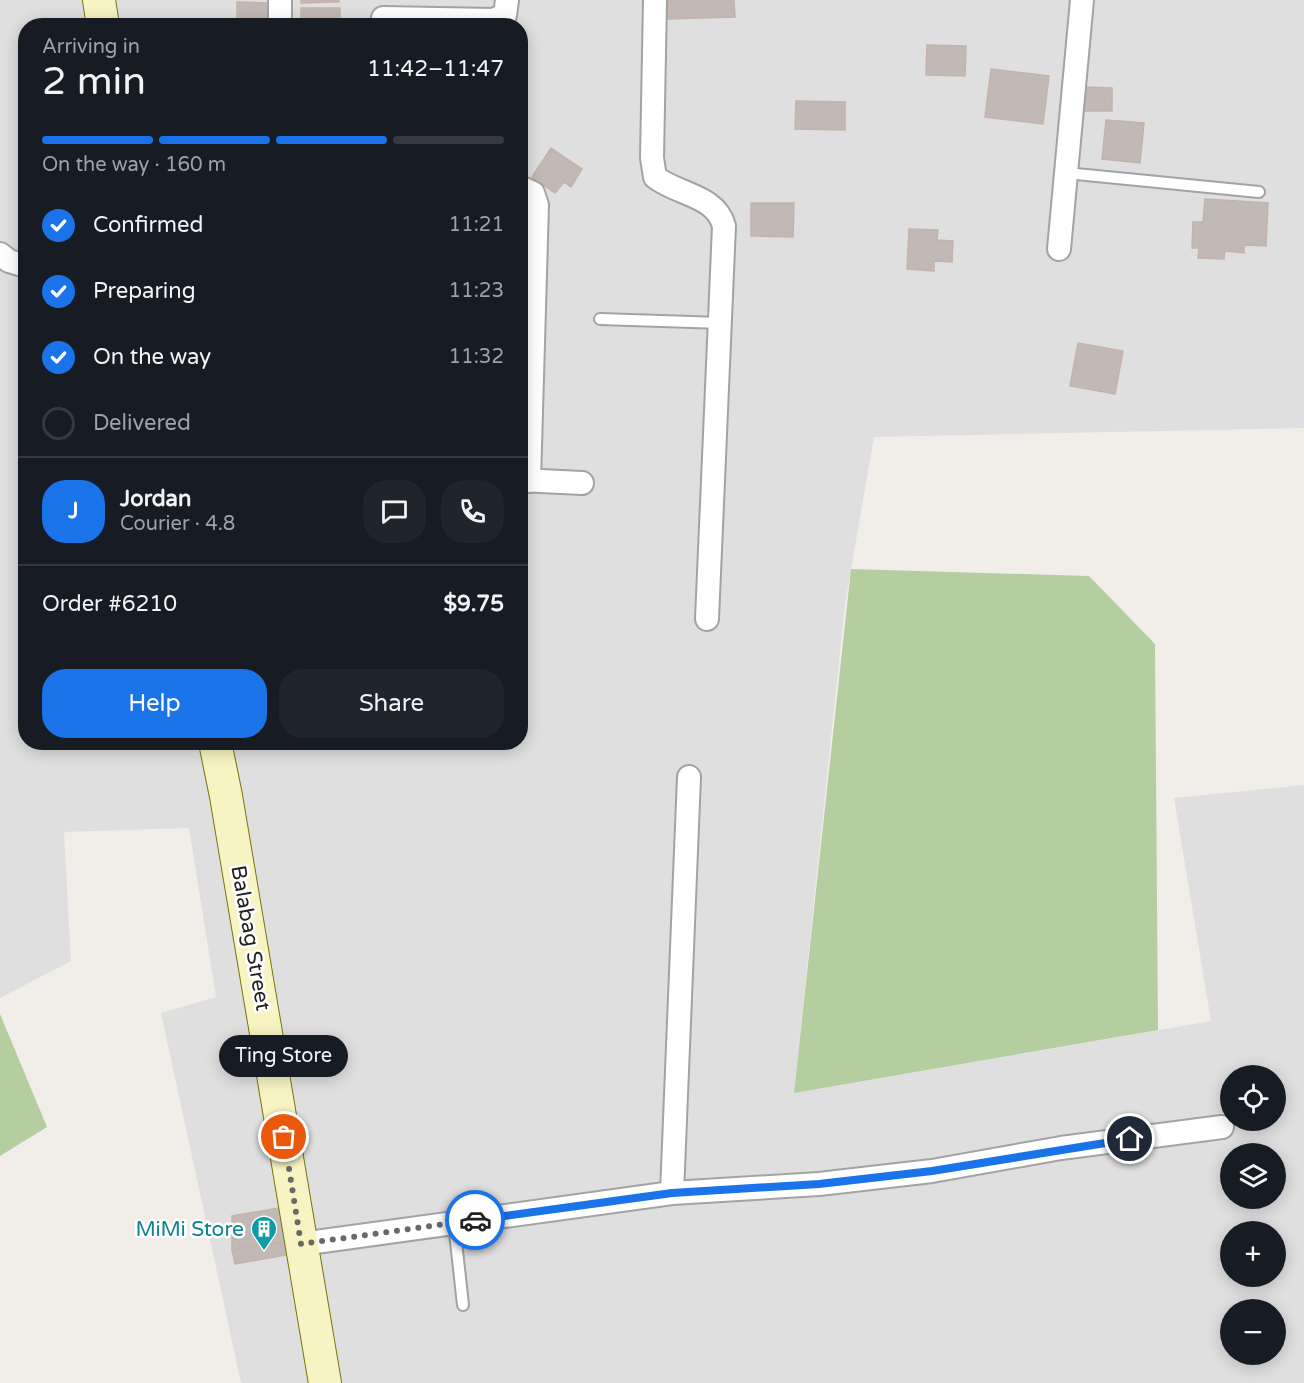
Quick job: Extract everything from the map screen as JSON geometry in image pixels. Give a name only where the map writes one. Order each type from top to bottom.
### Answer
[{"type":"street","points":[[99,0],[102,18]]},
{"type":"street","points":[[280,0],[280,18]]},
{"type":"street","points":[[498,18],[505,15],[507,0]]},
{"type":"street","points":[[655,0],[652,158],[656,177],[665,185],[712,205],[721,214],[724,226],[722,323],[707,619]]},
{"type":"street","points":[[1059,249],[1082,0]]},
{"type":"street","points":[[383,15],[449,18]]},
{"type":"street","points":[[528,191],[533,193],[537,205],[528,297]]},
{"type":"street","points":[[0,254],[9,261],[18,264]]},
{"type":"street","points":[[528,481],[582,483]]},
{"type":"street","name":"Balabag Street","points":[[217,750],[326,1383]]},
{"type":"street","points":[[672,1193],[690,777]]},
{"type":"street","points":[[301,1244],[672,1193],[819,1184],[920,1172],[1061,1148],[1220,1127]]},
{"type":"lane","points":[[1066,173],[1259,192]]},
{"type":"lane","points":[[600,320],[722,323]]},
{"type":"lane","points":[[454,1223],[464,1305]]},
{"type":"shaded area","points":[[0,0],[1304,0],[1304,428],[874,437],[845,604],[794,1093],[1211,1021],[1174,798],[1304,785],[1304,1383],[241,1383],[161,1013],[216,997],[189,828],[64,832],[71,961],[0,998]]},
{"type":"green space","points":[[851,569],[1089,576],[1155,644],[1158,1030],[794,1093]]},
{"type":"green space","points":[[0,1014],[47,1127],[0,1156]]},
{"type":"building","points":[[301,0],[339,0],[339,2],[301,3]]},
{"type":"building","points":[[667,0],[734,0],[735,17],[668,19]]},
{"type":"building","points":[[237,2],[271,3],[272,18],[237,18]]},
{"type":"building","points":[[301,8],[340,8],[340,18],[301,18]]},
{"type":"building","points":[[927,45],[966,46],[965,76],[926,75]]},
{"type":"building","points":[[991,69],[1049,76],[1043,124],[985,117]]},
{"type":"building","points":[[1081,87],[1112,88],[1112,111],[1080,111]]},
{"type":"building","points":[[796,101],[845,102],[845,130],[795,129]]},
{"type":"building","points":[[1106,120],[1144,123],[1140,163],[1102,159]]},
{"type":"building","points":[[551,148],[582,169],[571,187],[564,182],[555,193],[532,177]]},
{"type":"building","points":[[1205,199],[1268,203],[1266,246],[1244,245],[1244,253],[1225,251],[1224,259],[1198,258],[1199,248],[1192,248],[1193,222],[1203,222]]},
{"type":"building","points":[[751,203],[794,203],[793,237],[751,236]]},
{"type":"building","points":[[909,229],[938,230],[937,240],[953,241],[952,262],[934,261],[934,271],[907,269]]},
{"type":"building","points":[[1078,343],[1123,351],[1115,394],[1070,386]]},
{"type":"building","points":[[290,1206],[294,1240],[232,1250],[232,1216]]},
{"type":"building","name":"MiMi Store","points":[[294,1240],[297,1253],[235,1264],[232,1250]]},
{"type":"way so far","points":[[284,1137],[301,1244],[475,1220]]},
{"type":"place","name":"Ting Store","points":[[284,1137]]},
{"type":"place","name":"MiMi Store","points":[[264,1252]]},
{"type":"route","points":[[475,1220],[672,1193],[819,1184],[932,1171],[1061,1148],[1130,1139]]}]
